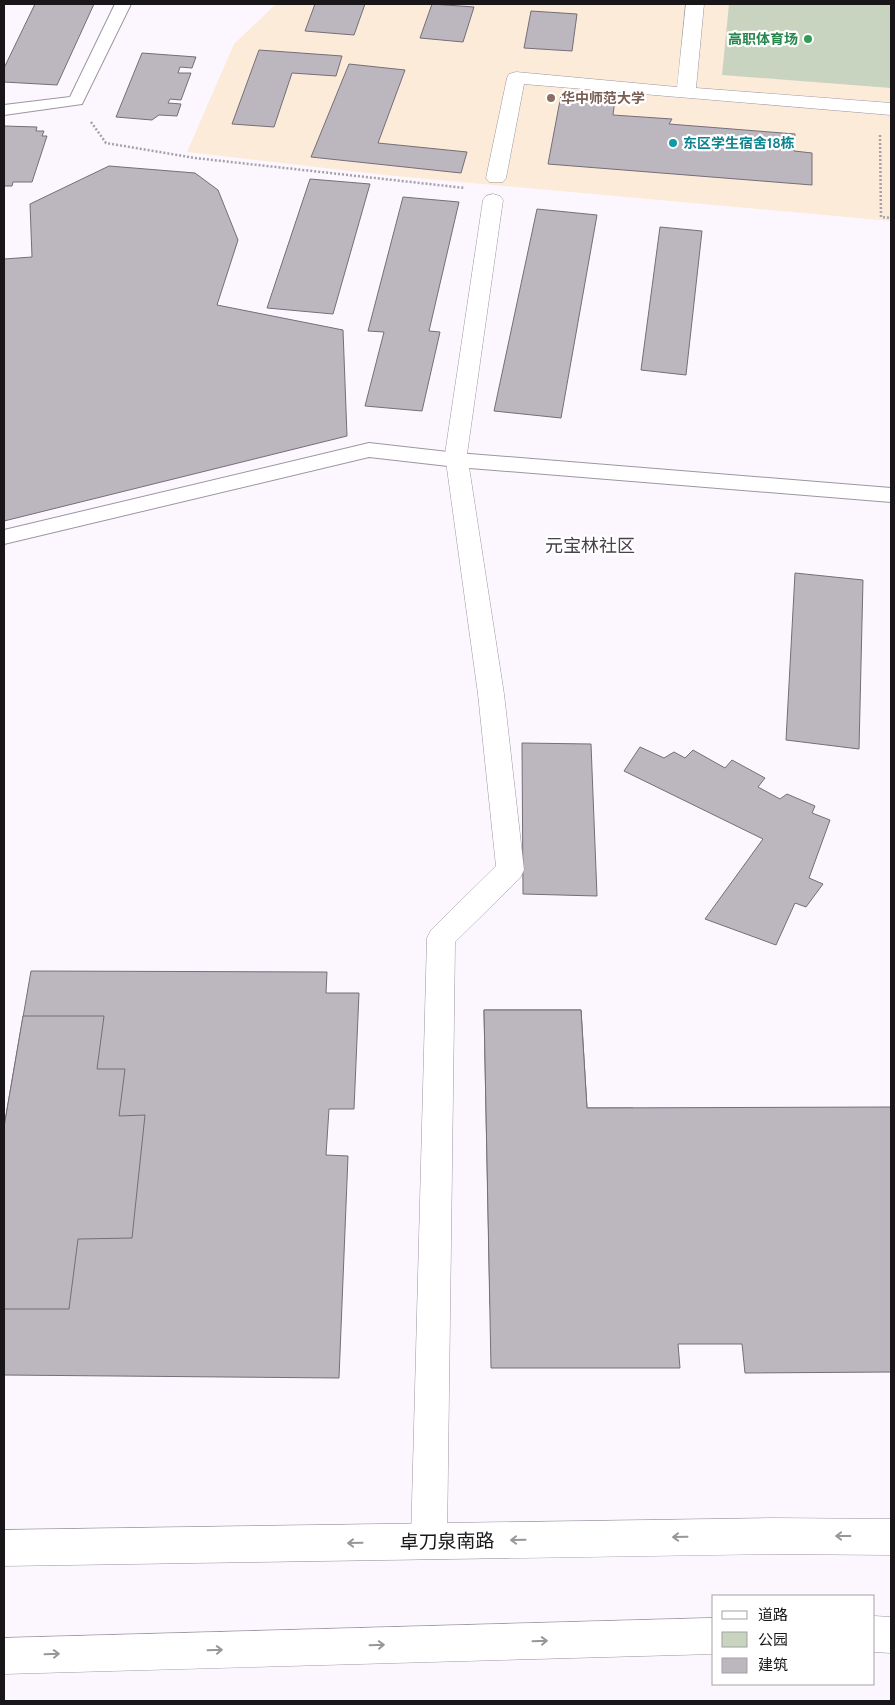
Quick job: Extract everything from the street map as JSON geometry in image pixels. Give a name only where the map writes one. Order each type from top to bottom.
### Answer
[{"type":"street","points":[[686,93],[695,4]]},
{"type":"street","points":[[429,1541],[442,938],[510,870],[491,694],[456,454],[494,189],[516,78],[886,108]]},
{"type":"street","name":"卓刀泉南路","points":[[4,1548],[772,1536],[891,1536]]},
{"type":"street","points":[[875,1634],[891,1634]]},
{"type":"street","points":[[4,1656],[712,1636]]},
{"type":"lane","points":[[4,110],[76,101],[123,4]]},
{"type":"lane","points":[[4,537],[369,450],[458,460],[891,495]]},
{"type":"path","points":[[76,101],[106,144],[195,158],[465,188]]},
{"type":"path","points":[[886,108],[881,217],[891,218]]},
{"type":"shaded area","name":"华中师范大学","points":[[276,4],[891,4],[891,221],[394,176],[187,152],[234,44]]},
{"type":"green space","name":"高职体育场","points":[[729,4],[891,4],[891,88],[722,75]]},
{"type":"building","points":[[35,4],[94,4],[57,85],[4,82],[4,68]]},
{"type":"building","points":[[315,4],[365,4],[354,35],[305,31]]},
{"type":"building","points":[[432,4],[474,7],[463,42],[420,38]]},
{"type":"building","points":[[531,11],[577,14],[572,51],[524,48]]},
{"type":"building","points":[[259,50],[342,56],[336,76],[292,73],[274,127],[232,124]]},
{"type":"building","points":[[142,53],[196,57],[192,68],[180,67],[178,73],[191,73],[181,100],[170,99],[168,103],[181,104],[177,116],[159,115],[152,120],[116,117]]},
{"type":"building","points":[[349,64],[405,70],[378,143],[467,152],[461,173],[311,157]]},
{"type":"building","name":"东区学生宿舍18栋","points":[[561,95],[615,99],[613,115],[672,119],[669,124],[795,134],[794,151],[812,153],[812,185],[548,164]]},
{"type":"building","points":[[4,126],[37,127],[36,131],[44,131],[42,136],[47,136],[32,182],[13,182],[12,186],[4,186]]},
{"type":"building","points":[[109,166],[195,173],[218,190],[238,240],[217,305],[343,330],[347,436],[4,521],[4,259],[32,257],[30,204]]},
{"type":"building","points":[[310,179],[370,184],[333,314],[267,308]]},
{"type":"building","points":[[403,197],[459,202],[429,331],[440,332],[422,411],[365,406],[384,332],[368,331]]},
{"type":"building","points":[[537,209],[597,215],[561,418],[494,411]]},
{"type":"building","points":[[660,227],[702,231],[686,375],[641,370]]},
{"type":"building","points":[[795,573],[863,580],[859,749],[786,740]]},
{"type":"building","points":[[522,743],[591,744],[597,896],[523,894]]},
{"type":"building","points":[[640,747],[664,758],[674,752],[685,758],[693,750],[725,768],[732,760],[765,778],[758,787],[780,799],[787,794],[815,806],[812,813],[830,820],[809,878],[823,884],[806,907],[795,903],[776,945],[705,919],[763,839],[624,771]]},
{"type":"building","points":[[31,971],[327,972],[326,993],[359,993],[354,1109],[329,1109],[326,1155],[348,1156],[339,1378],[4,1375],[4,1127]]},
{"type":"building","points":[[484,1010],[581,1010],[587,1108],[633,1108],[638,1183],[610,1183],[615,1253],[591,1254],[594,1305],[490,1305]]},
{"type":"building","points":[[484,1010],[581,1010],[587,1108],[891,1107],[891,1372],[745,1373],[742,1344],[678,1344],[680,1368],[491,1368]]},
{"type":"building","points":[[23,1016],[104,1016],[97,1069],[125,1069],[119,1116],[145,1115],[132,1238],[78,1239],[69,1309],[4,1309],[4,1127]]},
{"type":"place","name":"高职体育场","points":[[808,39]]},
{"type":"place","name":"华中师范大学","points":[[551,98]]},
{"type":"place","name":"东区学生宿舍18栋","points":[[673,143]]},
{"type":"district","name":"元宝林社区","points":[[590,546]]}]
